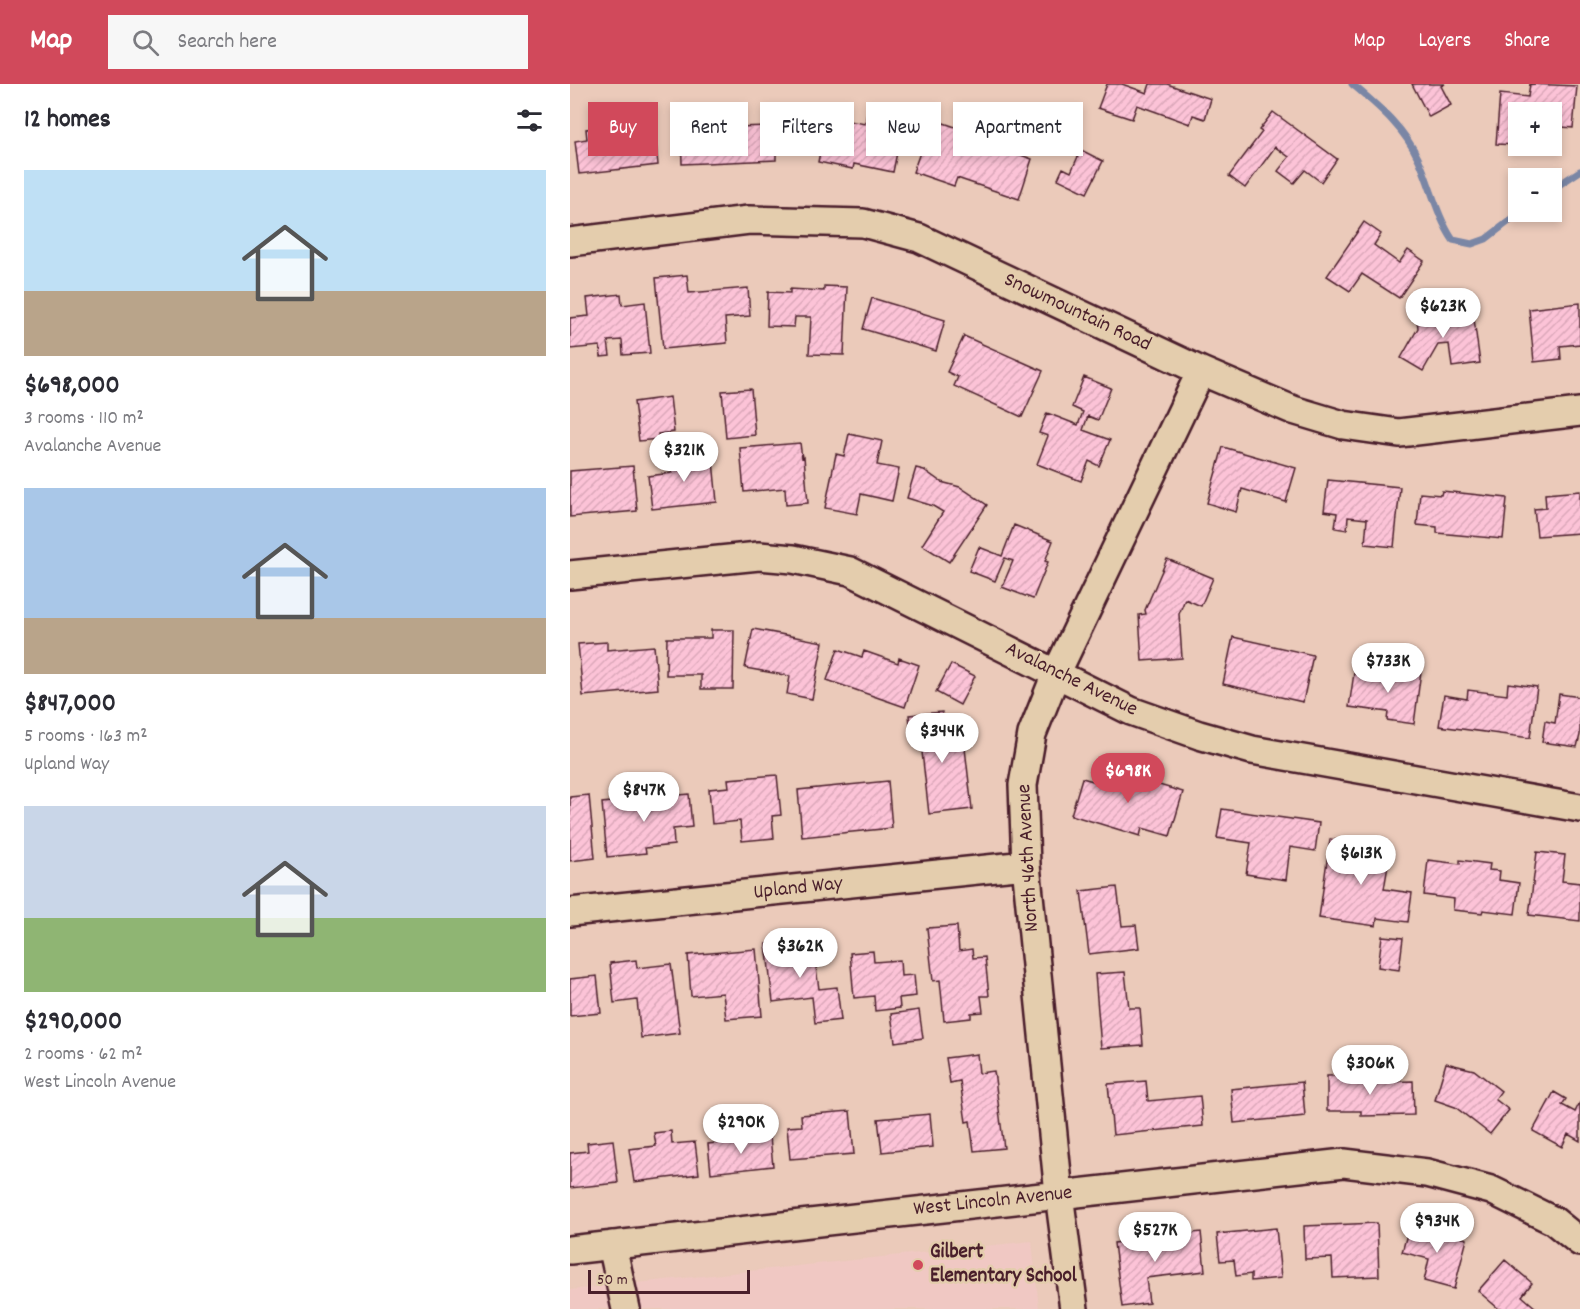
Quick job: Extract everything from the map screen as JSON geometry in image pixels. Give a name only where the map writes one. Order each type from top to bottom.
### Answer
[{"type":"street","name":"Snowmountain Road","points":[[570,242],[749,220],[863,223],[919,238],[1201,371],[1293,410],[1343,425],[1399,432],[1580,412]]},
{"type":"street","name":"North 46th Avenue","points":[[1074,1309],[1059,1194],[1026,865],[1023,784],[1032,734],[1056,674],[1201,371]]},
{"type":"street","name":"Avalanche Avenue","points":[[570,575],[759,556],[793,559],[850,571],[1131,711],[1199,735],[1252,750],[1580,808]]},
{"type":"street","name":"Upland Way","points":[[570,912],[1026,865]]},
{"type":"street","name":"West Lincoln Avenue","points":[[570,1250],[1344,1163],[1427,1173],[1491,1190],[1554,1221],[1580,1242]]},
{"type":"street","points":[[612,1245],[626,1309]]},
{"type":"shaded area","name":"Gilbert Elementary School","points":[[1032,1241],[1039,1309],[570,1309],[570,1290]]},
{"type":"building","points":[[1107,84],[1122,84],[1147,93],[1150,84],[1167,84],[1211,99],[1205,119],[1193,115],[1190,124],[1137,105],[1132,119],[1098,108]]},
{"type":"building","points":[[1412,84],[1445,84],[1441,86],[1451,105],[1429,117]]},
{"type":"building","points":[[1530,84],[1577,86],[1573,128],[1562,127],[1562,102],[1508,102],[1508,145],[1496,144],[1500,94],[1528,97]]},
{"type":"building","points":[[1273,112],[1337,159],[1321,182],[1305,170],[1294,183],[1278,171],[1289,157],[1275,147],[1245,188],[1229,176],[1262,132],[1259,130]]},
{"type":"building","points":[[866,118],[866,156],[896,156],[893,172],[854,164],[853,169],[818,162],[819,156],[854,156],[854,122],[865,124]]},
{"type":"building","points":[[941,122],[953,126],[953,156],[1023,156],[1032,159],[1019,199],[957,178],[954,186],[913,172],[919,156],[941,156]]},
{"type":"building","points":[[760,126],[760,156],[776,156],[776,160],[682,164],[682,156],[748,156],[748,127]]},
{"type":"building","points":[[586,129],[588,129],[588,156],[657,156],[658,165],[579,174],[575,141],[587,139]]},
{"type":"building","points":[[1083,151],[1103,161],[1087,193],[1058,179],[1063,168],[1071,172],[1078,156],[1083,156]]},
{"type":"building","points":[[1364,222],[1381,234],[1374,245],[1399,263],[1408,250],[1424,261],[1399,298],[1362,274],[1350,291],[1327,276]]},
{"type":"building","points":[[687,275],[689,293],[748,288],[750,316],[725,318],[727,343],[663,349],[656,278]]},
{"type":"building","points":[[824,286],[847,287],[844,355],[809,354],[811,317],[795,317],[794,327],[767,326],[768,292],[790,293],[790,289],[824,291]]},
{"type":"building","points":[[621,294],[622,305],[645,302],[650,353],[623,355],[622,340],[608,341],[610,356],[601,357],[600,346],[570,349],[570,318],[589,316],[587,298]]},
{"type":"building","points":[[872,298],[945,320],[936,351],[863,329]]},
{"type":"building","points":[[1580,303],[1580,344],[1560,346],[1561,359],[1534,362],[1529,309]]},
{"type":"building","points":[[1433,304],[1445,311],[1446,319],[1474,319],[1480,363],[1452,367],[1449,344],[1438,345],[1423,371],[1401,358],[1418,328],[1417,320],[1426,305]]},
{"type":"building","points":[[964,336],[1043,371],[1022,417],[954,386],[958,377],[947,372]]},
{"type":"building","points":[[1084,377],[1111,388],[1098,420],[1088,416],[1083,430],[1110,440],[1099,466],[1089,461],[1081,481],[1037,464],[1048,436],[1039,433],[1047,413],[1078,425],[1083,412],[1072,407]]},
{"type":"building","points":[[751,389],[755,435],[726,438],[722,391]]},
{"type":"building","points":[[670,397],[674,432],[658,434],[658,439],[639,441],[634,402]]},
{"type":"building","points":[[849,434],[882,441],[877,465],[899,469],[892,501],[861,494],[857,514],[825,508],[836,454],[844,456]]},
{"type":"building","points":[[800,443],[802,458],[804,457],[808,503],[786,505],[785,488],[744,492],[740,448]]},
{"type":"building","points":[[689,447],[691,463],[713,461],[717,502],[652,509],[648,476],[672,473],[669,449]]},
{"type":"building","points":[[1223,447],[1296,468],[1286,502],[1242,489],[1236,512],[1207,503]]},
{"type":"building","points":[[633,466],[637,511],[570,517],[570,471]]},
{"type":"building","points":[[916,468],[924,470],[941,482],[960,487],[987,505],[949,562],[922,545],[943,512],[933,506],[907,498]]},
{"type":"building","points":[[1328,480],[1400,487],[1394,547],[1365,544],[1367,519],[1348,517],[1347,530],[1335,528],[1337,513],[1324,511]]},
{"type":"building","points":[[1442,491],[1507,498],[1503,539],[1437,533],[1437,527],[1417,525],[1420,493],[1441,495]]},
{"type":"building","points":[[1580,491],[1580,533],[1537,536],[1534,509],[1546,508],[1545,494]]},
{"type":"building","points":[[1014,525],[1053,541],[1045,561],[1048,562],[1033,599],[1002,587],[1013,561],[1005,558],[995,581],[969,571],[979,547],[1002,556]]},
{"type":"building","points":[[1167,559],[1213,578],[1201,606],[1185,599],[1179,614],[1182,658],[1142,661],[1139,615],[1146,614],[1145,610]]},
{"type":"building","points":[[753,629],[823,642],[812,699],[787,694],[790,676],[745,668]]},
{"type":"building","points":[[711,630],[734,630],[733,689],[701,689],[701,675],[666,675],[667,638],[711,638]]},
{"type":"building","points":[[1233,637],[1313,655],[1303,702],[1223,684]]},
{"type":"building","points":[[607,642],[607,650],[654,646],[658,689],[583,696],[578,644]]},
{"type":"building","points":[[838,649],[862,657],[864,651],[898,663],[899,658],[919,665],[905,707],[827,680]]},
{"type":"building","points":[[951,664],[975,676],[960,705],[936,692]]},
{"type":"building","points":[[1392,667],[1421,671],[1414,724],[1387,720],[1388,712],[1349,707],[1354,673],[1391,678]]},
{"type":"building","points":[[1508,683],[1537,687],[1530,738],[1439,726],[1444,695],[1467,699],[1468,690],[1507,695]]},
{"type":"building","points":[[1559,694],[1580,697],[1580,735],[1577,747],[1542,742],[1545,721],[1555,723]]},
{"type":"building","points":[[942,712],[945,733],[963,731],[972,809],[929,814],[921,743],[912,744],[909,715]]},
{"type":"building","points":[[1108,770],[1183,792],[1170,836],[1142,828],[1140,836],[1071,815],[1082,778],[1104,784]]},
{"type":"building","points":[[777,775],[781,815],[772,816],[774,838],[742,841],[740,821],[712,824],[709,789],[729,787],[728,779]]},
{"type":"building","points":[[888,781],[892,828],[802,837],[798,790]]},
{"type":"building","points":[[689,794],[692,827],[673,829],[674,845],[645,848],[646,853],[607,857],[602,803]]},
{"type":"building","points":[[589,795],[595,858],[570,861],[570,797]]},
{"type":"building","points":[[1222,809],[1319,823],[1315,851],[1290,847],[1286,880],[1246,874],[1251,843],[1217,838]]},
{"type":"building","points":[[1330,839],[1391,848],[1384,889],[1412,893],[1408,922],[1377,918],[1376,926],[1319,918]]},
{"type":"building","points":[[1537,852],[1565,855],[1562,881],[1580,883],[1580,921],[1529,915]]},
{"type":"building","points":[[1428,860],[1460,864],[1460,860],[1490,864],[1489,870],[1500,871],[1499,880],[1519,883],[1515,914],[1483,910],[1482,913],[1453,910],[1454,899],[1424,895]]},
{"type":"building","points":[[1117,887],[1122,926],[1136,925],[1139,948],[1089,954],[1081,891]]},
{"type":"building","points":[[957,926],[959,951],[972,949],[973,958],[985,957],[989,996],[981,996],[983,1012],[971,1013],[971,1018],[944,1021],[940,980],[933,981],[927,928]]},
{"type":"building","points":[[1382,936],[1403,938],[1399,970],[1378,967]]},
{"type":"building","points":[[801,940],[802,947],[813,946],[819,989],[837,987],[841,1020],[815,1023],[812,997],[773,1002],[766,944]]},
{"type":"building","points":[[756,949],[762,1016],[726,1019],[723,993],[691,996],[688,955]]},
{"type":"building","points":[[873,951],[874,962],[900,960],[901,976],[914,975],[916,996],[899,998],[900,1008],[875,1011],[874,996],[854,998],[850,953]]},
{"type":"building","points":[[636,960],[637,968],[671,964],[680,1033],[641,1038],[637,1000],[614,1003],[610,963]]},
{"type":"building","points":[[1125,972],[1129,1008],[1140,1008],[1143,1045],[1101,1048],[1095,974]]},
{"type":"building","points":[[597,976],[601,1013],[570,1016],[570,979]]},
{"type":"building","points":[[919,1010],[923,1038],[895,1042],[891,1014]]},
{"type":"building","points":[[977,1054],[979,1073],[994,1071],[1004,1148],[974,1151],[970,1121],[966,1122],[960,1081],[950,1083],[946,1058]]},
{"type":"building","points":[[1446,1063],[1474,1070],[1501,1091],[1495,1099],[1509,1110],[1490,1134],[1455,1107],[1435,1100]]},
{"type":"building","points":[[1378,1075],[1378,1082],[1413,1081],[1414,1115],[1361,1116],[1361,1111],[1327,1111],[1327,1076]]},
{"type":"building","points":[[1146,1081],[1148,1101],[1200,1096],[1203,1126],[1113,1135],[1108,1084]]},
{"type":"building","points":[[1302,1082],[1305,1116],[1234,1123],[1231,1089]]},
{"type":"building","points":[[1554,1092],[1566,1099],[1562,1105],[1575,1112],[1580,1102],[1580,1141],[1568,1134],[1562,1147],[1533,1131]]},
{"type":"building","points":[[850,1111],[854,1154],[790,1159],[787,1127],[802,1126],[801,1115]]},
{"type":"building","points":[[930,1114],[933,1147],[882,1152],[878,1119]]},
{"type":"building","points":[[671,1131],[672,1144],[695,1142],[699,1174],[634,1182],[629,1149],[656,1146],[654,1133]]},
{"type":"building","points":[[770,1137],[773,1166],[711,1173],[708,1144]]},
{"type":"building","points":[[613,1140],[618,1183],[570,1188],[570,1153],[588,1151],[587,1143]]},
{"type":"building","points":[[1377,1223],[1379,1276],[1333,1278],[1332,1258],[1305,1259],[1304,1226]]},
{"type":"building","points":[[1410,1224],[1467,1239],[1454,1289],[1424,1281],[1429,1259],[1402,1252]]},
{"type":"building","points":[[1276,1228],[1281,1278],[1251,1281],[1251,1274],[1236,1276],[1234,1260],[1220,1261],[1217,1234]]},
{"type":"building","points":[[1201,1232],[1205,1271],[1146,1278],[1149,1303],[1122,1307],[1114,1243]]},
{"type":"building","points":[[1505,1260],[1532,1283],[1522,1296],[1537,1309],[1499,1309],[1478,1291]]},
{"type":"waterway","points":[[1352,84],[1390,118],[1406,137],[1419,160],[1438,211],[1453,240],[1472,244],[1486,239],[1508,222]]},
{"type":"waterway","points":[[1562,183],[1580,171]]},
{"type":"place","name":"Gilbert Elementary School","points":[[918,1265]]}]
